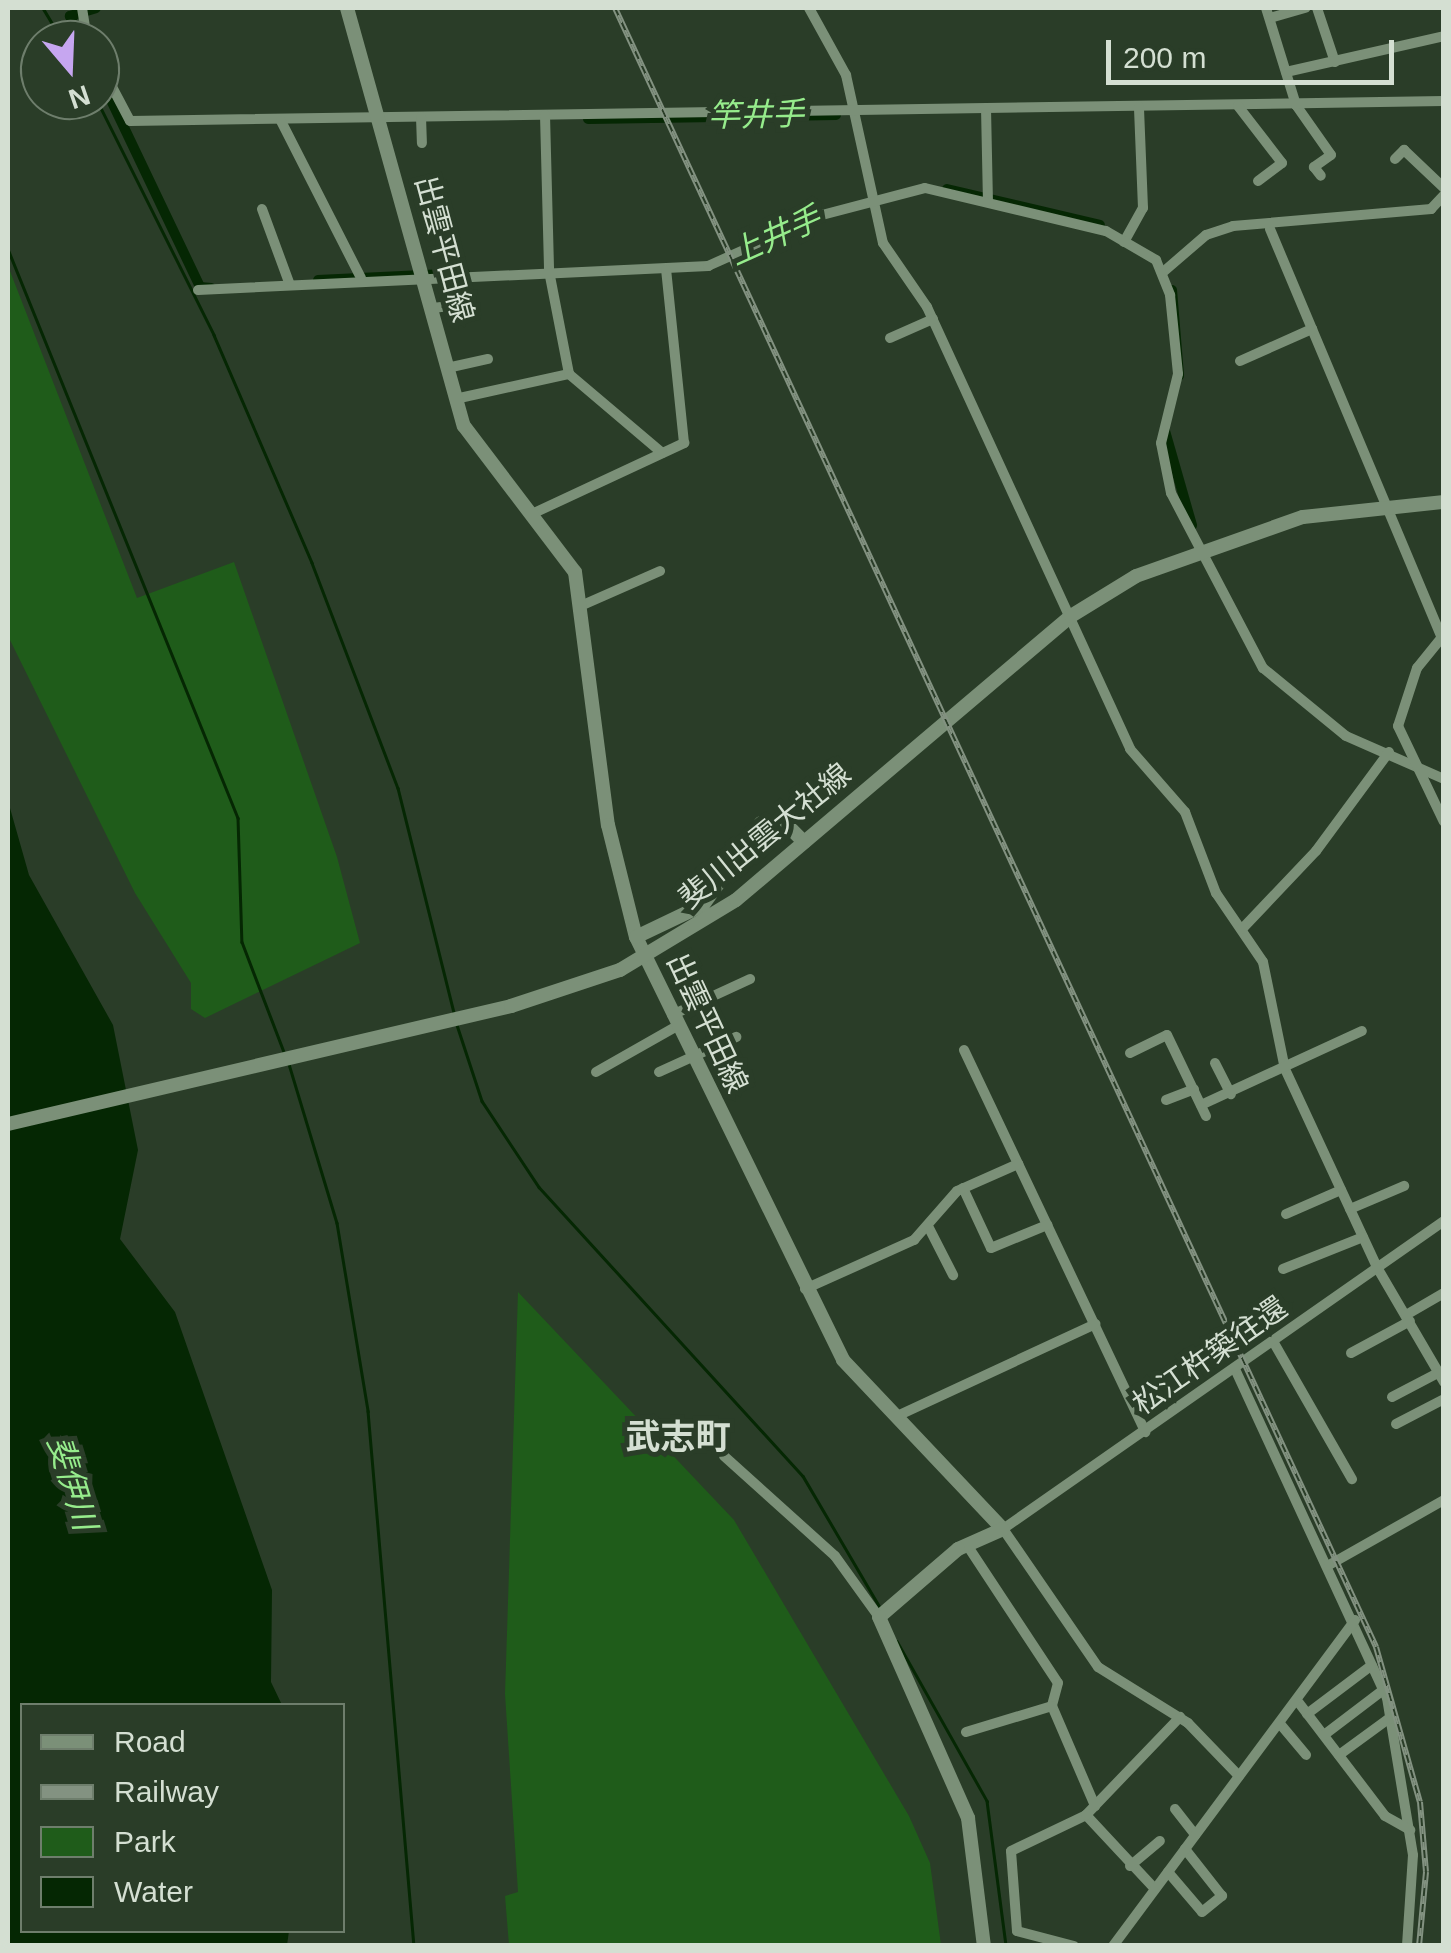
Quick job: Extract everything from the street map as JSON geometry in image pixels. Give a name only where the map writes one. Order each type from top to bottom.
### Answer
[{"type":"main road","name":"出雲平田線","points":[[347,8],[426,274],[456,399],[477,448],[534,513],[576,572],[585,604],[608,826],[636,937],[843,1360],[1003,1528]]},
{"type":"main road","name":"斐川出雲大社線","points":[[8,1124],[546,997],[658,950],[804,842],[1071,616],[1196,548],[1303,517],[1444,502]]},
{"type":"main road","points":[[636,937],[703,905],[761,823],[785,823],[804,842]]},
{"type":"main road","points":[[984,1946],[968,1818],[883,1614],[967,1545],[1003,1528]]},
{"type":"street","points":[[809,8],[854,110],[869,200],[883,243],[933,319],[1130,749],[1185,812],[1216,894],[1263,962],[1285,1069],[1378,1268],[1441,1377],[1392,1397]]},
{"type":"street","points":[[1306,8],[1268,13],[1296,105],[1332,155],[1314,167],[1321,176]]},
{"type":"street","points":[[1317,8],[1336,62]]},
{"type":"street","points":[[1286,72],[1444,36]]},
{"type":"street","points":[[120,102],[130,121],[281,121],[1444,101]]},
{"type":"street","points":[[1238,106],[1282,163],[1258,182]]},
{"type":"street","points":[[1124,242],[1143,208],[1139,107]]},
{"type":"street","points":[[986,108],[988,202]]},
{"type":"street","points":[[544,114],[550,271],[568,374],[662,453]]},
{"type":"street","points":[[421,117],[422,143]]},
{"type":"street","points":[[281,121],[361,278]]},
{"type":"street","points":[[1162,273],[1206,235],[1431,209],[1444,191],[1404,150],[1395,159]]},
{"type":"street","points":[[198,290],[426,274],[666,270],[732,261],[869,200],[925,188],[1052,213],[1124,242],[1162,273],[1179,346],[1161,442],[1196,548],[1275,681],[1346,736],[1444,779]]},
{"type":"street","points":[[262,209],[290,285]]},
{"type":"street","points":[[1270,229],[1442,638],[1417,668],[1398,726],[1409,763],[1444,822]]},
{"type":"street","points":[[534,513],[684,444],[685,406],[666,270]]},
{"type":"street","points":[[432,308],[468,304]]},
{"type":"street","points":[[890,338],[933,319]]},
{"type":"street","points":[[1240,361],[1312,330]]},
{"type":"street","points":[[447,368],[488,359]]},
{"type":"street","points":[[456,399],[568,374]]},
{"type":"street","points":[[585,604],[660,571]]},
{"type":"street","points":[[1242,929],[1316,850],[1389,752]]},
{"type":"street","points":[[596,1072],[750,979]]},
{"type":"street","points":[[1130,1053],[1167,1035],[1204,1111],[1230,1094],[1362,1031]]},
{"type":"street","points":[[659,1072],[736,1038]]},
{"type":"street","points":[[964,1050],[1145,1432]]},
{"type":"street","points":[[1215,1063],[1230,1094]]},
{"type":"street","points":[[1166,1100],[1194,1089]]},
{"type":"street","points":[[805,1289],[929,1228],[963,1188],[1018,1164]]},
{"type":"street","points":[[1350,1209],[1404,1186]]},
{"type":"street","points":[[963,1188],[992,1248],[1046,1225]]},
{"type":"street","points":[[1286,1214],[1341,1190]]},
{"type":"street","name":"松江杵築往還","points":[[1003,1528],[1444,1221]]},
{"type":"street","points":[[929,1228],[953,1275]]},
{"type":"street","points":[[1284,1269],[1363,1237]]},
{"type":"street","points":[[1351,1353],[1444,1293]]},
{"type":"street","points":[[895,1417],[1094,1324]]},
{"type":"street","points":[[1274,1343],[1352,1479]]},
{"type":"street","points":[[1235,1369],[1355,1620],[1383,1690],[1410,1830],[1407,1946]]},
{"type":"street","points":[[1396,1424],[1444,1399]]},
{"type":"street","points":[[724,1456],[835,1556],[883,1614]]},
{"type":"street","points":[[1329,1564],[1444,1500]]},
{"type":"street","points":[[1003,1528],[1098,1667],[1180,1717],[1239,1776]]},
{"type":"street","points":[[967,1545],[1058,1683],[1052,1706],[1095,1806]]},
{"type":"street","points":[[1113,1946],[1239,1776],[1299,1703],[1355,1620]]},
{"type":"street","points":[[1308,1714],[1372,1665]]},
{"type":"street","points":[[1324,1735],[1383,1690]]},
{"type":"street","points":[[1299,1703],[1385,1816],[1410,1830]]},
{"type":"street","points":[[966,1732],[1052,1706]]},
{"type":"street","points":[[1074,1946],[1017,1932],[1012,1851],[1086,1815],[1180,1717]]},
{"type":"street","points":[[1340,1754],[1391,1717]]},
{"type":"street","points":[[1281,1724],[1306,1756]]},
{"type":"street","points":[[1175,1809],[1195,1836]]},
{"type":"street","points":[[1086,1815],[1155,1890]]},
{"type":"street","points":[[1130,1866],[1160,1841]]},
{"type":"street","points":[[1168,1872],[1202,1912],[1222,1896],[1185,1849]]},
{"type":"green space","points":[[8,266],[137,598],[234,562],[337,857],[360,943],[205,1018],[191,1009],[191,983],[135,893],[8,636]]},
{"type":"green space","points":[[518,1292],[734,1520],[909,1816],[930,1863],[941,1945],[509,1945],[505,1896],[518,1892],[505,1694]]},
{"type":"water","name":"斐伊川","points":[[8,801],[29,875],[113,1025],[138,1150],[120,1239],[175,1312],[272,1590],[271,1682],[281,1703],[20,1703],[20,1933],[289,1933],[287,1945],[8,1945]]},
{"type":"waterway","points":[[43,8],[50,20]]},
{"type":"waterway","name":"上井手","points":[[72,20],[70,16],[96,8]]},
{"type":"waterway","name":"竿井手","points":[[588,119],[836,115]]},
{"type":"waterway","name":"上井手","points":[[120,119],[200,287],[211,288]]},
{"type":"waterway","points":[[107,120],[214,335],[312,563],[398,788],[454,1012]]},
{"type":"waterway","name":"上井手","points":[[947,189],[1100,225]]},
{"type":"waterway","points":[[8,249],[238,818],[242,942],[284,1052]]},
{"type":"waterway","name":"上井手","points":[[318,280],[465,273]]},
{"type":"waterway","name":"上井手","points":[[1172,290],[1179,376]]},
{"type":"waterway","name":"上井手","points":[[1165,431],[1192,525]]},
{"type":"waterway","points":[[457,1025],[482,1101],[539,1187],[803,1476],[880,1607]]},
{"type":"waterway","points":[[289,1064],[337,1223],[368,1411],[414,1946]]},
{"type":"waterway","points":[[897,1641],[987,1801],[1006,1946]]},
{"type":"railway","points":[[615,8],[1376,1647],[1420,1802],[1426,1872],[1419,1946]]},
{"type":"district","name":"武志町","points":[[678,1437]]}]
